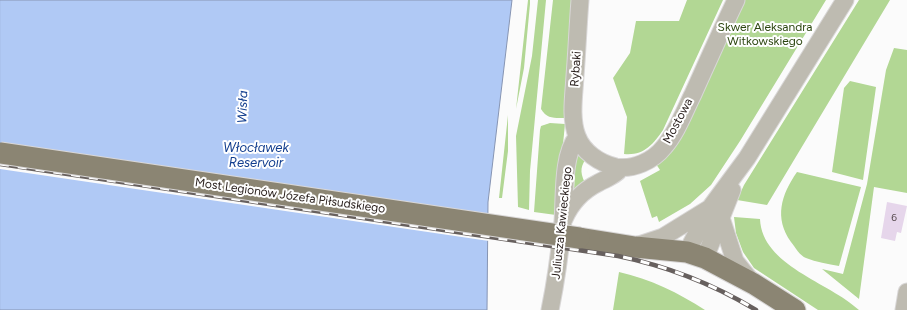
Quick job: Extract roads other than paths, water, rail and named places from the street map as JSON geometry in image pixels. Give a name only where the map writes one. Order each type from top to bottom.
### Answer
[{"type":"main road","name":"Most Legionów Józefa Piłsudskiego","points":[[0,153],[635,247]]},
{"type":"main road","points":[[635,247],[696,255],[754,284],[795,310]]},
{"type":"street","name":"Rybaki","points":[[577,137],[573,111],[580,0]]},
{"type":"street","name":"Mostowa","points":[[621,168],[632,167],[649,161],[665,147],[679,123],[736,0]]},
{"type":"street","points":[[635,247],[663,237],[716,213],[724,207],[747,158],[845,0]]},
{"type":"street","points":[[563,221],[569,209],[581,194],[597,183],[614,175],[621,168],[594,158],[583,147],[577,137]]},
{"type":"street","name":"Juliusza Kawieckiego","points":[[550,310],[557,273],[568,163],[572,144],[577,137]]},
{"type":"street","points":[[696,255],[716,213]]},
{"type":"street","points":[[716,213],[735,261],[754,284]]},
{"type":"street","points":[[904,310],[907,292]]},
{"type":"water","name":"Włocławek Reservoir","points":[[0,0],[512,0],[488,202],[487,310],[0,310]]},
{"type":"railway","points":[[0,164],[618,256],[654,265],[689,277],[723,292],[756,310]]},
{"type":"park label","name":"Skwer Aleksandra Witkowskiego","points":[[765,34]]},
{"type":"water label","name":"Wisła","points":[[243,107]]}]
